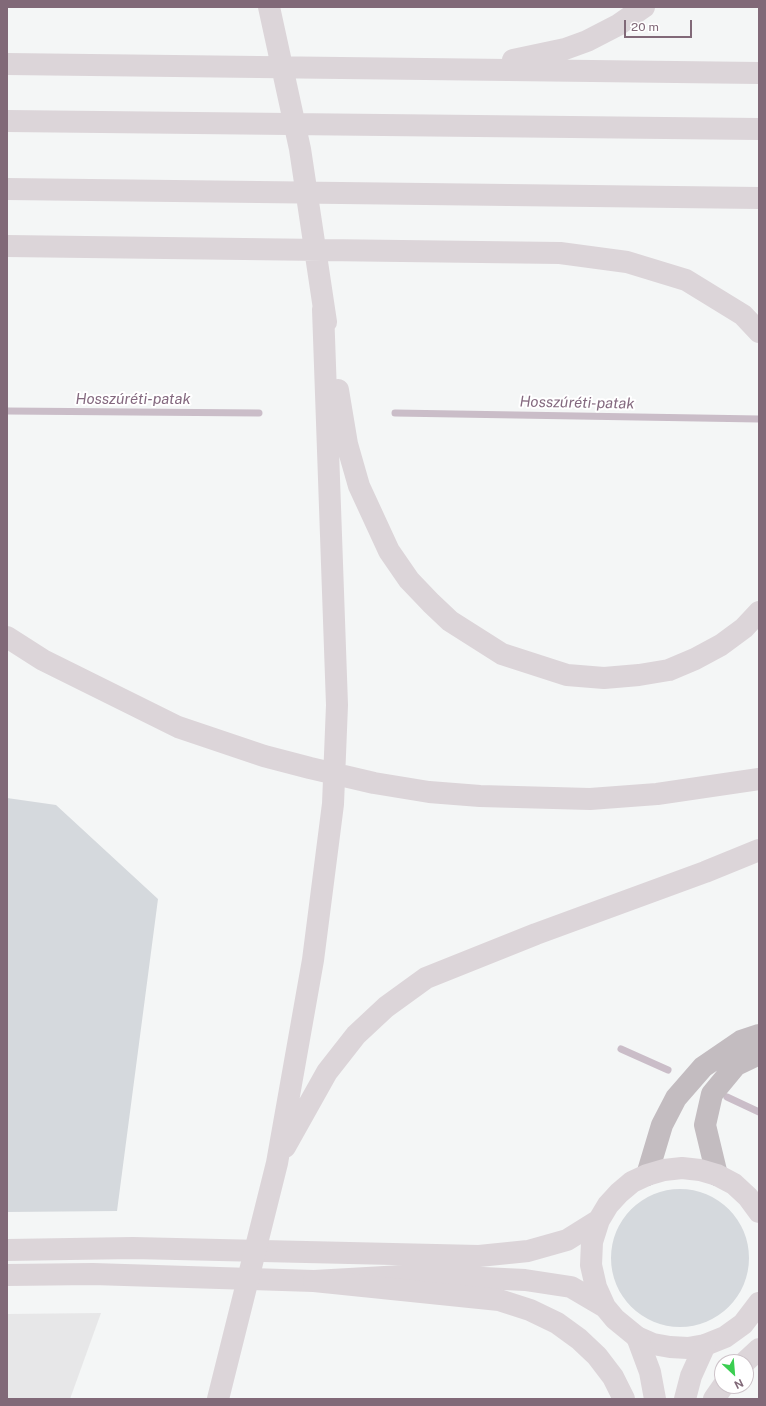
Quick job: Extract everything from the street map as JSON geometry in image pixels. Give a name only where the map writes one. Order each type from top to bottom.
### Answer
[{"type":"main road","points":[[475,68],[565,49],[587,41],[618,25],[644,7]]},
{"type":"main road","points":[[272,13],[300,149],[323,309],[347,444],[359,486],[389,551],[409,580],[450,621],[502,654],[567,675],[604,678],[669,670],[695,659],[727,641],[744,628],[759,612]]},
{"type":"main road","points":[[7,64],[475,68],[759,73]]},
{"type":"main road","points":[[7,121],[759,129]]},
{"type":"main road","points":[[7,189],[759,198]]},
{"type":"main road","points":[[7,246],[560,253],[627,262],[686,280],[743,315],[759,332]]},
{"type":"main road","points":[[218,1399],[270,1196],[277,1163],[313,960],[333,804],[337,705],[323,309]]},
{"type":"main road","points":[[7,637],[43,660],[118,699],[178,726],[264,756],[374,783],[429,792],[480,796],[590,799],[665,793],[759,779]]},
{"type":"main road","points":[[277,1163],[327,1072],[356,1035],[386,1007],[426,978],[536,934],[705,872],[759,850]]},
{"type":"main road","points":[[758,1305],[743,1324],[705,1345],[688,1348],[653,1344],[637,1337],[615,1319],[606,1307],[596,1287],[591,1265],[592,1242],[599,1220],[608,1205],[632,1182],[647,1175],[664,1170],[682,1168],[700,1170],[717,1175],[734,1184],[748,1197],[759,1212]]},
{"type":"main road","points":[[7,1250],[133,1248],[479,1256],[528,1251],[567,1240],[599,1220]]},
{"type":"main road","points":[[7,1275],[93,1274],[314,1281],[499,1300],[530,1310],[557,1323],[579,1339],[597,1356],[613,1377],[624,1399]]},
{"type":"main road","points":[[314,1281],[420,1275],[525,1280],[571,1287],[606,1307]]},
{"type":"main road","points":[[637,1337],[650,1372],[655,1399]]},
{"type":"main road","points":[[685,1399],[691,1376],[705,1345]]},
{"type":"lane","points":[[647,1175],[662,1125],[676,1098],[703,1067],[741,1041],[759,1035]]},
{"type":"lane","points":[[717,1175],[705,1125],[712,1094],[736,1065],[759,1054]]},
{"type":"shaded area","points":[[7,798],[56,805],[158,899],[117,1211],[7,1212]]},
{"type":"shaded area","points":[[687,1189],[713,1197],[729,1209],[738,1220],[744,1232],[748,1245],[748,1271],[744,1284],[738,1296],[729,1307],[718,1316],[706,1322],[687,1327],[673,1327],[654,1322],[642,1316],[631,1307],[622,1296],[612,1271],[611,1251],[616,1232],[622,1220],[631,1209],[642,1200],[667,1190]]},
{"type":"shaded area","points":[[101,1313],[70,1399],[7,1399],[7,1314]]},
{"type":"waterway","name":"Hosszúréti-patak","points":[[7,411],[259,413]]},
{"type":"waterway","name":"Hosszúréti-patak","points":[[395,413],[759,419]]},
{"type":"waterway","points":[[621,1049],[668,1070]]},
{"type":"waterway","points":[[727,1097],[759,1112]]}]
